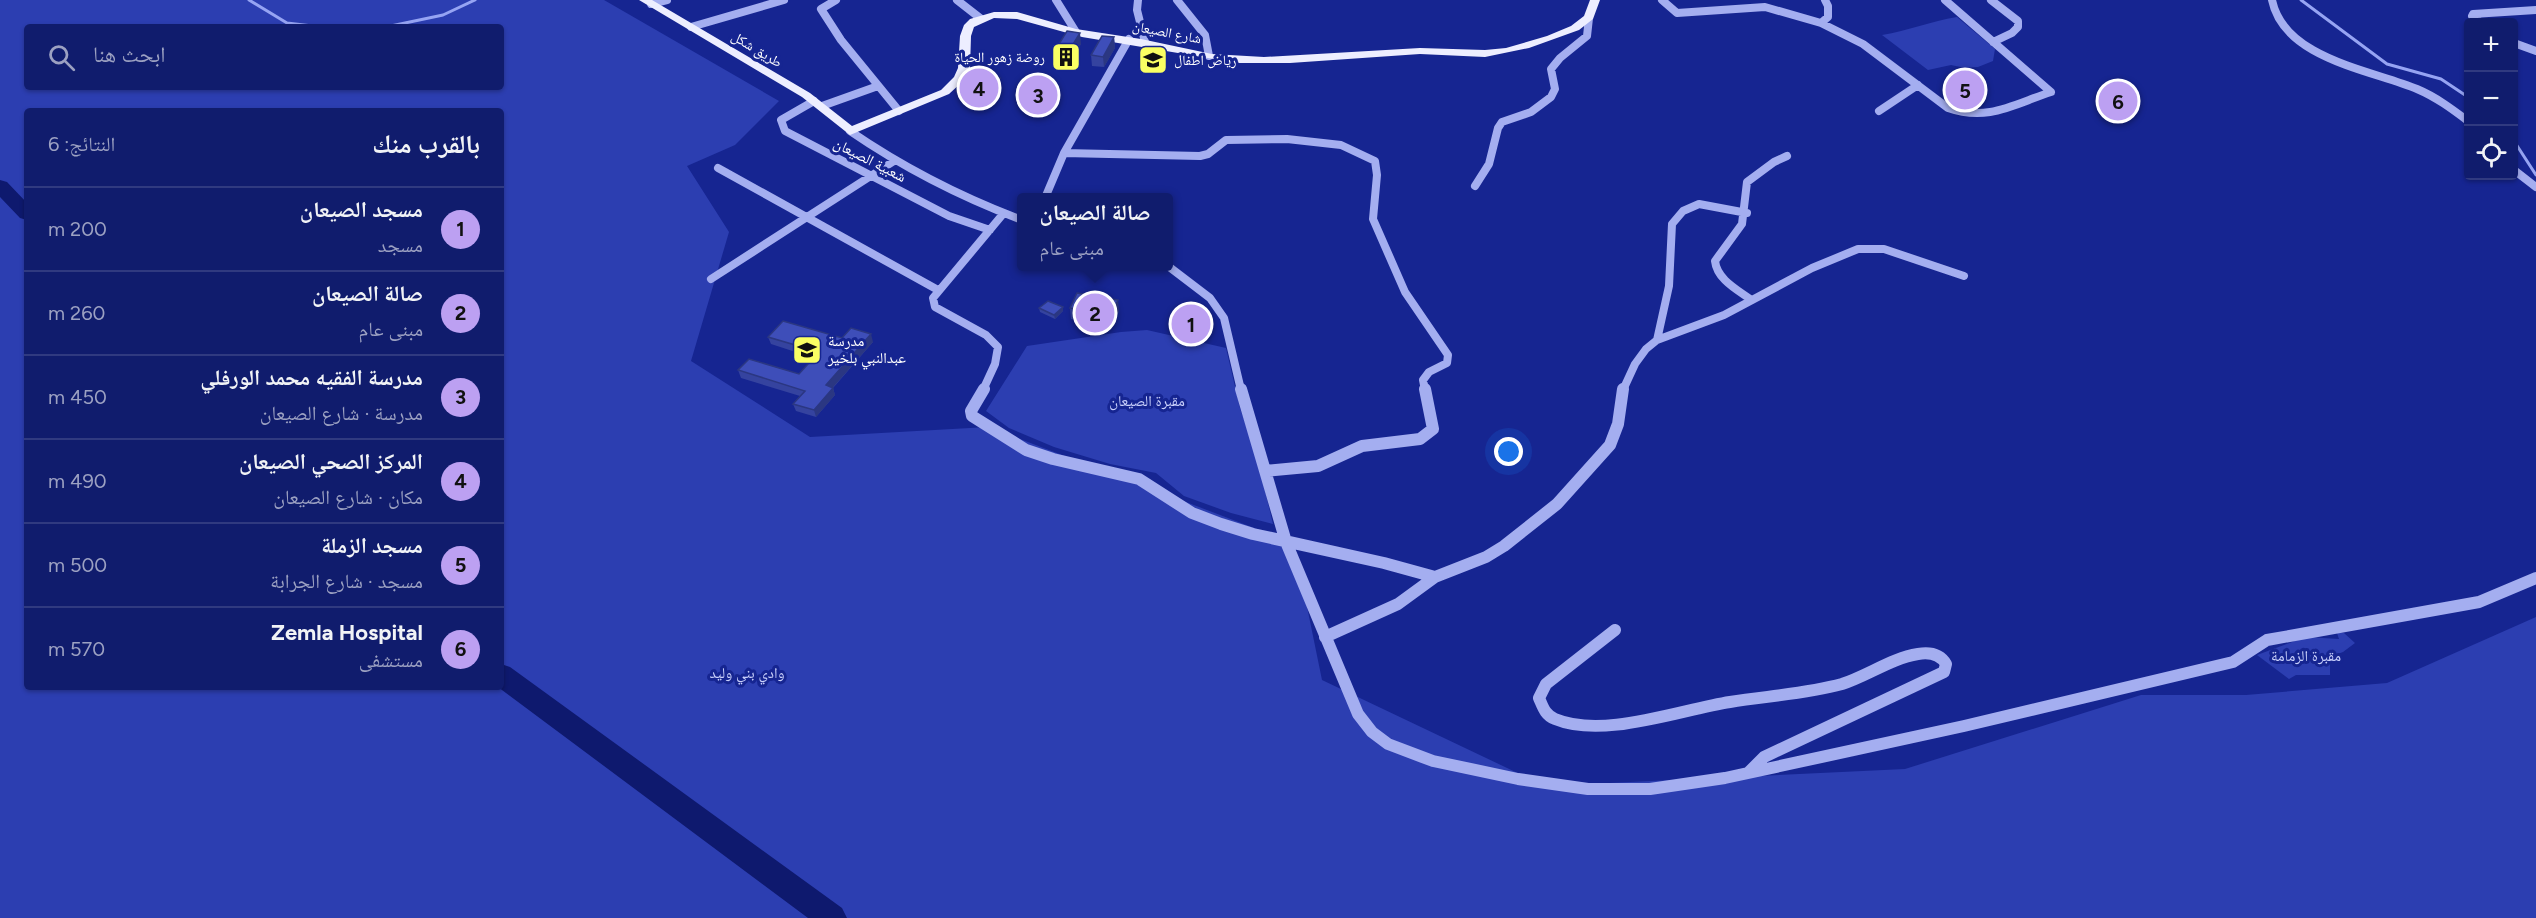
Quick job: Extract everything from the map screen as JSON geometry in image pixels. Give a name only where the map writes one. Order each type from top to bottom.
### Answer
[{"type":"main road","points":[[1589,18],[1595,0]]},
{"type":"main road","name":"طريق شكل","points":[[647,2],[818,103],[850,131]]},
{"type":"main road","name":"شارع الصيعان","points":[[980,18],[1009,14],[1076,32],[1129,39],[1237,60],[1333,58],[1420,51],[1491,53],[1540,41],[1581,25],[1589,18]]},
{"type":"main road","points":[[850,131],[945,92],[956,83],[965,65],[966,31],[970,24],[980,18]]},
{"type":"street","points":[[647,2],[668,0]]},
{"type":"street","points":[[691,27],[784,0]]},
{"type":"street","points":[[836,0],[821,9],[842,40],[899,111]]},
{"type":"street","points":[[957,0],[980,18]]},
{"type":"street","points":[[1056,0],[1076,32]]},
{"type":"street","points":[[1138,0],[1137,10],[1144,42]]},
{"type":"street","points":[[1177,0],[1205,35],[1209,56]]},
{"type":"street","points":[[1662,0],[1677,13],[1755,7],[1821,23],[1863,44],[1948,108],[1970,116],[1997,113],[2051,92],[1945,0]]},
{"type":"street","points":[[1821,23],[1828,17],[1828,6],[1825,0]]},
{"type":"street","points":[[1991,0],[2018,21],[2018,27],[2013,33],[1993,42]]},
{"type":"street","points":[[2272,0],[2276,15],[2281,22],[2319,56],[2410,86],[2439,99],[2464,117]]},
{"type":"street","points":[[1786,2],[1787,13]]},
{"type":"street","points":[[2475,18],[2473,14],[2536,10]]},
{"type":"street","points":[[1474,186],[1489,164],[1498,128],[1502,122],[1531,112],[1551,97],[1555,89],[1551,69],[1560,58],[1587,36],[1589,18]]},
{"type":"street","points":[[1047,193],[1064,153],[1129,39]]},
{"type":"street","points":[[2518,44],[2536,51]]},
{"type":"street","points":[[1879,111],[1918,85]]},
{"type":"street","points":[[818,103],[878,86]]},
{"type":"street","name":"شعبية الصيعان","points":[[818,103],[781,120],[785,131],[949,216],[990,230]]},
{"type":"street","points":[[850,131],[894,161],[1003,214],[1017,218]]},
{"type":"street","points":[[1064,153],[1200,156],[1208,154],[1226,140],[1287,139],[1341,145],[1375,161],[1377,177],[1370,208],[1373,219],[1405,292],[1448,355],[1447,363],[1429,372],[1423,380],[1434,429],[1424,438],[1412,441],[1370,444],[1353,449],[1327,464],[1265,471]]},
{"type":"street","points":[[1750,299],[1724,279],[1716,269],[1715,261],[1718,254],[1739,232],[1747,213],[1747,182],[1774,162],[1787,156]]},
{"type":"street","points":[[711,279],[894,161]]},
{"type":"street","points":[[718,168],[938,290]]},
{"type":"street","points":[[2518,173],[2536,187]]},
{"type":"street","points":[[1657,340],[1668,286],[1672,224],[1683,212],[1699,204],[1747,213]]},
{"type":"street","points":[[1003,214],[933,298],[935,307],[986,335],[998,347],[991,375],[971,411],[972,416],[1026,450],[1053,459],[1131,477],[1192,513],[1253,534],[1384,563],[1435,577]]},
{"type":"street","points":[[1325,637],[1398,604],[1435,577],[1486,557],[1530,528],[1557,504],[1610,445],[1618,424],[1623,388],[1640,357],[1657,340],[1724,315],[1750,299],[1812,268],[1858,249],[1884,249],[1964,276]]},
{"type":"street","points":[[1173,271],[1210,298],[1224,318],[1247,416],[1286,542],[1358,714],[1372,732],[1388,744],[1433,761],[1518,779],[1588,789],[1650,789],[1748,773],[1964,726],[2233,662],[2267,640],[2479,602],[2536,578]]},
{"type":"street","points":[[1615,630],[1546,684],[1539,698],[1546,715],[1557,720],[1588,725],[1632,723],[1728,702],[1808,692],[1844,683],[1915,654],[1926,652],[1937,655],[1947,664],[1944,672],[1764,757],[1748,773]]},
{"type":"green space","name":"وادي بني وليد","points":[[0,0],[604,0],[779,101],[735,145],[687,166],[729,232],[691,361],[810,437],[988,427],[1294,543],[1322,680],[1545,786],[1905,769],[2141,695],[2246,695],[2387,683],[2536,617],[2536,918],[0,918]]},
{"type":"green space","points":[[1957,17],[1995,49],[1993,61],[1978,67],[1965,68],[1951,65],[1928,70],[1882,35],[1938,21]]},
{"type":"green space","name":"مقبرة الصيعان","points":[[1147,330],[1226,348],[1240,408],[1258,461],[1273,524],[1231,513],[1184,496],[1156,473],[1110,464],[1054,447],[1009,428],[986,411],[1027,346]]},
{"type":"green space","name":"مقبرة الزمامة","points":[[2337,633],[2344,633],[2355,643],[2343,652],[2327,658],[2330,675],[2296,675],[2289,679],[2257,655],[2306,637],[2339,639]]},
{"type":"building","points":[[1067,31],[1080,33],[1067,54],[1054,52]]},
{"type":"building","points":[[1102,36],[1114,37],[1103,57],[1091,55]]},
{"type":"building","points":[[967,74],[1000,78],[981,107],[967,105],[974,94],[956,91]]},
{"type":"building","points":[[1077,293],[1118,300],[1111,315],[1070,308]]},
{"type":"building","points":[[1048,301],[1063,307],[1054,315],[1039,308]]},
{"type":"building","points":[[783,321],[842,338],[851,328],[871,334],[826,385],[833,388],[814,410],[793,404],[805,391],[738,370],[749,359],[799,374],[819,352],[768,337]]},
{"type":"waterway","points":[[249,0],[287,23],[296,24]]},
{"type":"waterway","points":[[400,24],[443,15],[475,0]]},
{"type":"waterway","points":[[2301,0],[2387,64],[2441,79],[2464,94]]},
{"type":"waterway","points":[[2518,147],[2536,175]]},
{"type":"waterway","name":"وادي بني وليد","points":[[0,186],[24,211]]},
{"type":"waterway","name":"وادي بني وليد","points":[[504,677],[832,918]]},
{"type":"place","name":"روضة زهور الحياة","points":[[1066,57]]},
{"type":"place","name":"رياض اطفال","points":[[1153,60]]},
{"type":"place","name":"المركز الصحي الصيعان","points":[[979,88]]},
{"type":"place","name":"مسجد الزملة","points":[[1965,90]]},
{"type":"place","name":"مدرسة الفقيه محمد الورفلي","points":[[1038,95]]},
{"type":"place","name":"Zemla Hospital","points":[[2118,101]]},
{"type":"place","name":"صالة الصيعان","points":[[1095,313]]},
{"type":"place","name":"مسجد الصيعان","points":[[1191,324]]},
{"type":"place","name":"مدرسة عبدالنبي بلخير","points":[[807,350]]}]
